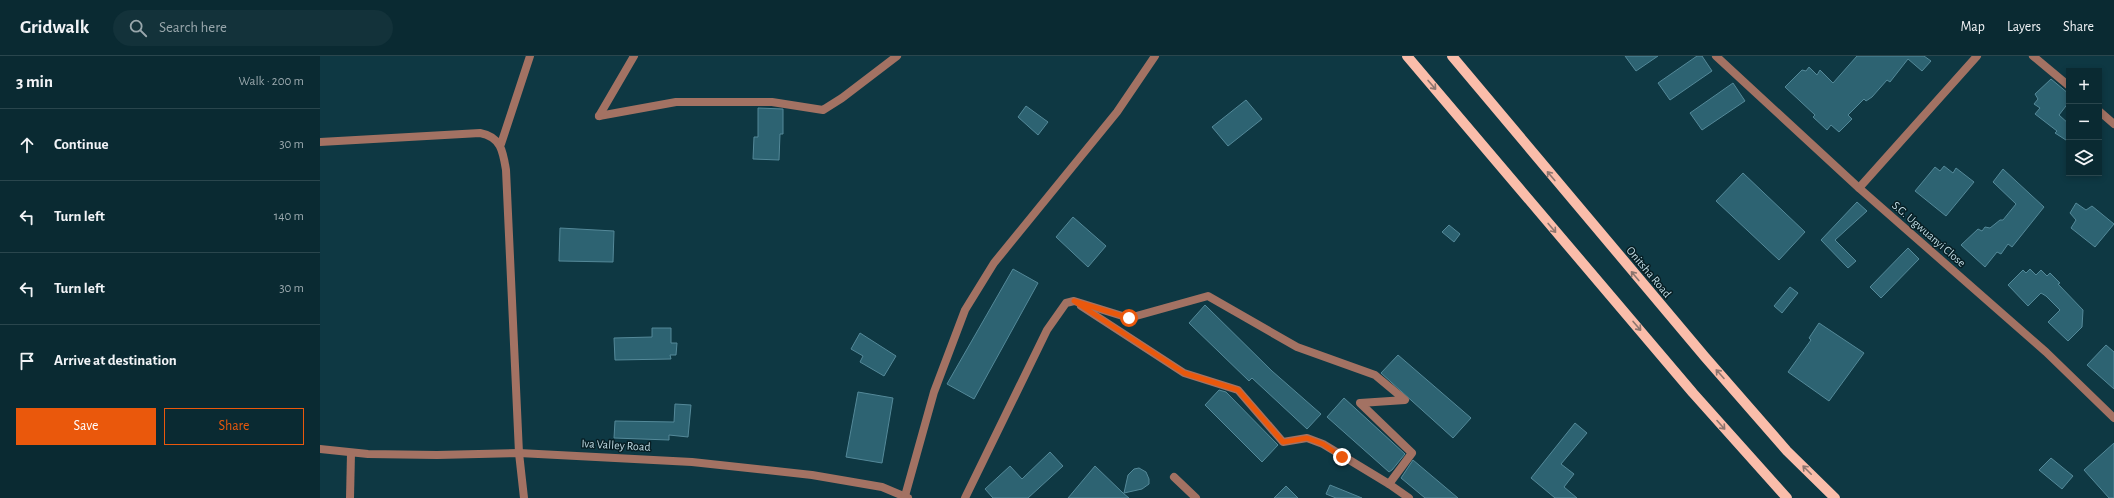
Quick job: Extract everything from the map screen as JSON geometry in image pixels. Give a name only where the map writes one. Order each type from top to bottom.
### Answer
[{"type":"main road","points":[[1407,56],[1585,267],[1787,498]]},
{"type":"main road","name":"Onitsha Road","points":[[1452,56],[1704,357],[1787,451],[1835,498]]},
{"type":"street","points":[[524,498],[518,453],[506,170],[501,144],[530,56]]},
{"type":"street","points":[[634,56],[599,116],[676,102],[772,102],[823,110],[842,98],[897,56]]},
{"type":"street","points":[[906,497],[934,392],[965,310],[994,263],[1118,112],[1155,56]]},
{"type":"street","name":"S.G. Ugwuanyi Close","points":[[1716,56],[1859,188],[2046,352],[2114,418]]},
{"type":"street","points":[[1859,188],[1977,56]]},
{"type":"street","points":[[2033,56],[2066,84]]},
{"type":"street","points":[[2102,114],[2114,124]]},
{"type":"street","points":[[320,142],[480,133],[494,137],[501,144]]},
{"type":"street","points":[[965,498],[1047,330],[1066,304],[1074,301],[1129,318],[1208,296],[1297,347],[1375,375],[1405,400],[1360,403],[1412,453],[1389,484]]},
{"type":"street","points":[[1074,301],[1184,373],[1238,390],[1283,442],[1307,438],[1323,444],[1389,484],[1409,498]]},
{"type":"street","name":"Iva Valley Road","points":[[320,449],[351,453],[437,456],[518,453],[607,456],[722,465],[812,475],[882,487],[906,497]]},
{"type":"street","points":[[350,498],[351,453]]},
{"type":"street","points":[[1174,477],[1196,498]]},
{"type":"building","points":[[1625,56],[1658,56],[1636,71]]},
{"type":"building","points":[[1697,56],[1702,56],[1712,71],[1670,100],[1658,83]]},
{"type":"building","points":[[1857,56],[1924,56],[1931,61],[1922,71],[1908,59],[1890,82],[1887,80],[1872,97],[1866,101],[1864,99],[1848,115],[1852,119],[1839,132],[1831,125],[1827,130],[1813,117],[1815,115],[1785,87],[1802,70],[1806,71],[1809,67],[1817,75],[1820,70],[1833,83]]},
{"type":"building","points":[[2051,79],[2066,92],[2066,106],[2059,115],[2066,121],[2066,140],[2055,133],[2057,131],[2035,114],[2040,108],[2034,104],[2038,99],[2035,94]]},
{"type":"building","points":[[1733,83],[1745,101],[1702,130],[1690,113]]},
{"type":"building","points":[[1246,100],[1262,119],[1228,146],[1212,127]]},
{"type":"building","points":[[1026,106],[1048,122],[1038,135],[1018,117]]},
{"type":"building","points":[[758,108],[783,109],[783,134],[780,134],[779,160],[753,159],[754,137],[758,137]]},
{"type":"building","points":[[1944,166],[1953,173],[1956,168],[1974,182],[1946,216],[1915,191],[1935,167],[1940,171]]},
{"type":"building","points":[[2003,169],[2044,207],[2012,247],[2008,244],[2001,254],[1997,252],[1985,267],[1961,245],[1978,229],[1982,231],[1985,227],[1990,228],[2000,220],[2003,220],[2016,204],[1993,182]]},
{"type":"building","points":[[1743,173],[1805,232],[1779,260],[1716,201]]},
{"type":"building","points":[[1857,202],[1867,211],[1835,240],[1856,261],[1848,268],[1821,240]]},
{"type":"building","points":[[2076,203],[2086,210],[2092,206],[2114,224],[2095,247],[2071,228],[2076,220],[2070,213]]},
{"type":"building","points":[[1073,217],[1106,246],[1088,267],[1056,237]]},
{"type":"building","points":[[1449,225],[1460,234],[1454,242],[1442,232]]},
{"type":"building","points":[[560,228],[614,231],[613,262],[559,261]]},
{"type":"building","points":[[1908,248],[1919,259],[1881,298],[1870,287]]},
{"type":"building","points":[[1013,269],[1038,283],[974,399],[947,384]]},
{"type":"building","points":[[2030,269],[2036,275],[2041,270],[2047,276],[2050,273],[2060,283],[2058,284],[2083,310],[2082,327],[2068,341],[2048,322],[2060,310],[2046,296],[2041,293],[2028,306],[2008,285],[2023,270],[2026,273]]},
{"type":"building","points":[[1790,287],[1798,293],[1782,313],[1774,306]]},
{"type":"building","points":[[1205,305],[1272,371],[1321,414],[1307,429],[1252,378],[1249,381],[1189,323]]},
{"type":"building","points":[[1819,323],[1864,353],[1829,401],[1788,372],[1811,340],[1809,338]]},
{"type":"building","points":[[652,328],[671,328],[671,343],[677,343],[676,355],[670,355],[671,359],[615,360],[614,338],[652,337]]},
{"type":"building","points":[[860,333],[896,356],[884,376],[860,362],[863,356],[851,349]]},
{"type":"building","points":[[2106,345],[2114,352],[2114,389],[2087,365]]},
{"type":"building","points":[[1398,355],[1471,418],[1453,438],[1381,373]]},
{"type":"building","points":[[1219,390],[1226,392],[1278,445],[1262,462],[1205,405]]},
{"type":"building","points":[[858,392],[893,398],[882,463],[846,457]]},
{"type":"building","points":[[1344,398],[1405,454],[1389,472],[1327,417]]},
{"type":"building","points":[[675,404],[691,405],[688,437],[669,435],[669,440],[614,438],[615,421],[674,422]]},
{"type":"building","points":[[1575,423],[1587,433],[1561,464],[1574,474],[1564,487],[1577,498],[1555,498],[1531,478]]},
{"type":"building","points":[[2114,443],[2114,498],[2109,498],[2084,470]]},
{"type":"building","points":[[1050,452],[1063,466],[1028,498],[993,498],[985,489],[1010,466],[1022,479]]},
{"type":"building","points":[[2051,458],[2073,476],[2062,489],[2039,470]]},
{"type":"building","points":[[1413,460],[1458,498],[1425,498],[1401,478]]},
{"type":"building","points":[[1095,466],[1123,493],[1129,498],[1068,498]]},
{"type":"building","points":[[1139,468],[1146,472],[1149,479],[1149,484],[1142,489],[1124,493],[1128,475],[1134,469]]},
{"type":"building","points":[[1330,485],[1362,498],[1336,498],[1326,494]]},
{"type":"building","points":[[1286,486],[1298,498],[1274,498]]},
{"type":"route","points":[[1129,318],[1074,301],[1184,373],[1238,390],[1251,403],[1283,442],[1307,438],[1323,444],[1342,457]]}]
